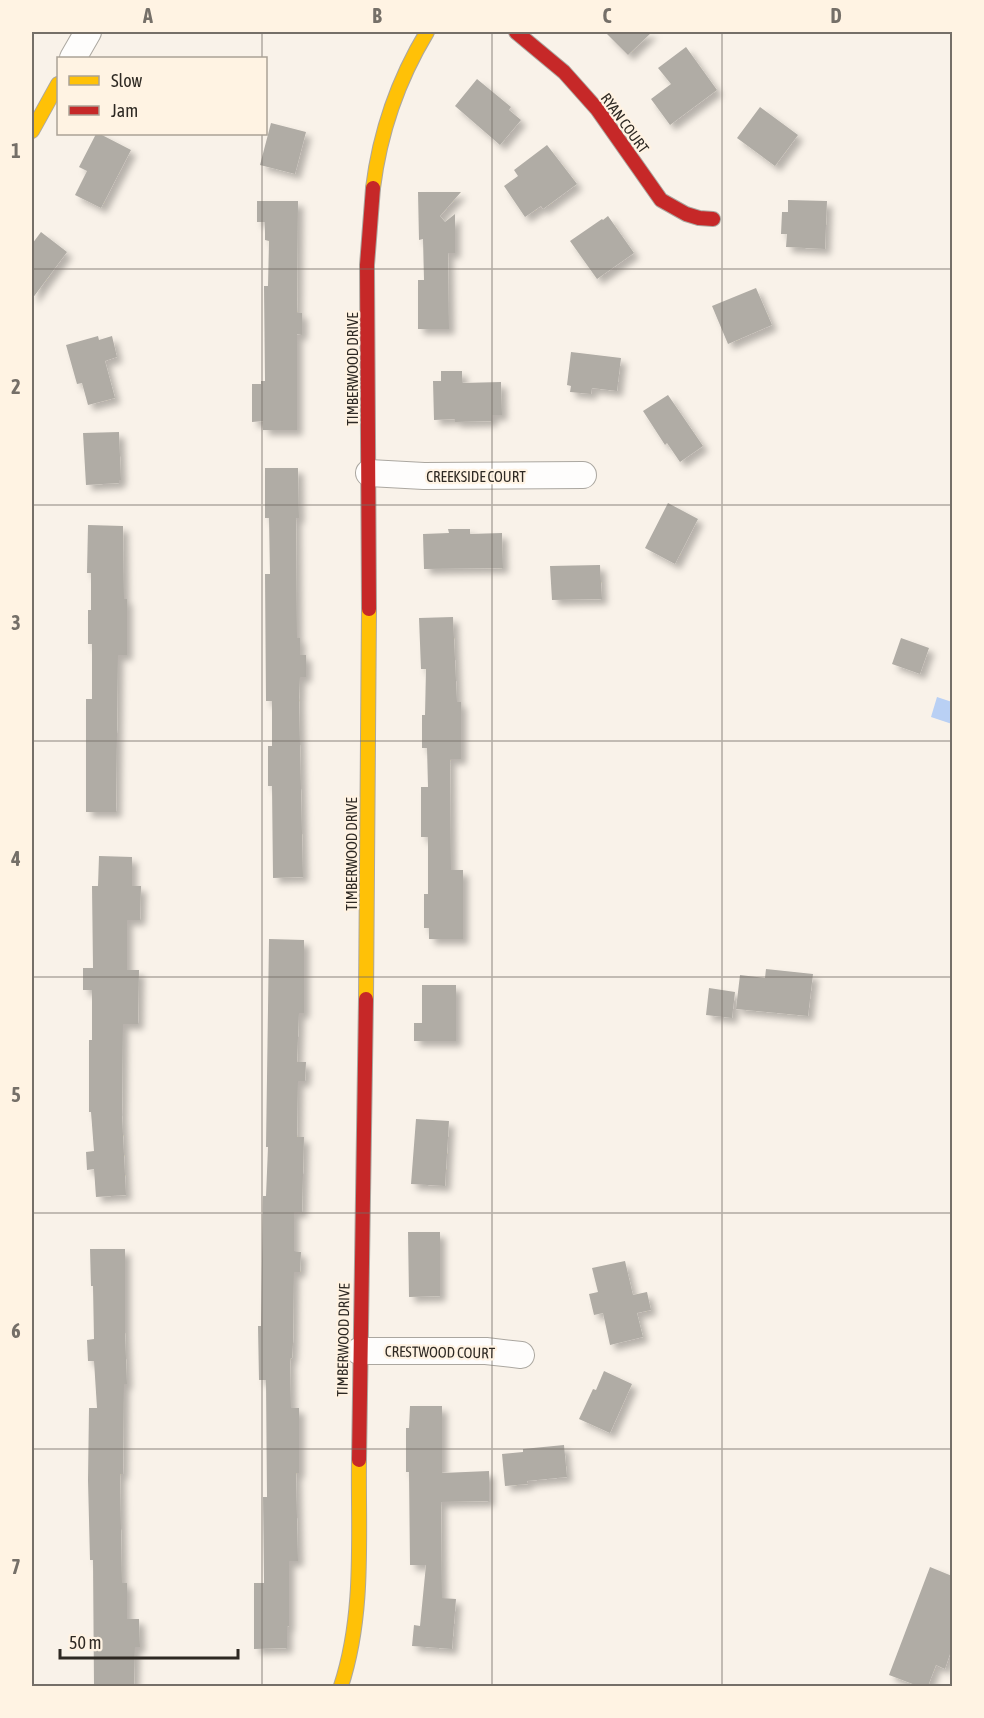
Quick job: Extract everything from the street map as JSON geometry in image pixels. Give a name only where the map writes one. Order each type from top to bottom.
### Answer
[{"type":"street","points":[[74,57],[88,32]]},
{"type":"street","name":"TIMBERWOOD DRIVE","points":[[341,1686],[347,1671],[354,1636],[358,1600],[359,1351],[367,940],[369,473],[367,265],[369,220],[374,175],[383,130],[398,89],[416,49],[427,32]]},
{"type":"street","name":"RYAN COURT","points":[[516,32],[564,72],[597,109],[661,200],[674,211],[704,219],[713,219]]},
{"type":"street","points":[[32,131],[57,86]]},
{"type":"street","name":"CREEKSIDE COURT","points":[[369,473],[424,476],[583,475]]},
{"type":"street","name":"CRESTWOOD COURT","points":[[359,1351],[486,1351],[521,1355]]},
{"type":"water","points":[[937,697],[952,702],[952,724],[931,717]]},
{"type":"building","points":[[605,32],[652,32],[628,55]]},
{"type":"building","points":[[686,47],[717,90],[670,125],[651,99],[671,84],[658,68]]},
{"type":"building","points":[[477,79],[511,107],[509,110],[521,120],[500,145],[455,106]]},
{"type":"building","points":[[760,107],[798,135],[775,166],[737,138]]},
{"type":"building","points":[[271,123],[306,132],[295,174],[260,165]]},
{"type":"building","points":[[95,135],[102,135],[131,150],[101,208],[75,195],[87,171],[79,167]]},
{"type":"building","points":[[547,145],[577,184],[543,209],[541,206],[525,217],[504,186],[518,176],[514,170]]},
{"type":"building","points":[[418,192],[461,192],[440,216],[445,222],[455,214],[455,253],[448,253],[449,329],[418,329],[418,280],[424,280],[423,239],[419,240]]},
{"type":"building","points":[[788,200],[827,201],[825,249],[786,247],[787,234],[781,234],[782,212],[788,212]]},
{"type":"building","points":[[257,201],[298,201],[297,313],[302,313],[302,335],[297,334],[297,430],[263,430],[263,421],[252,422],[252,384],[261,384],[261,381],[265,381],[264,286],[268,286],[269,241],[265,240],[265,222],[257,222]]},
{"type":"building","points":[[608,216],[634,253],[597,279],[570,241]]},
{"type":"building","points":[[41,232],[67,252],[32,299],[32,244]]},
{"type":"building","points":[[756,288],[772,325],[728,344],[712,306]]},
{"type":"building","points":[[98,336],[99,340],[112,336],[117,357],[105,361],[115,398],[88,405],[82,383],[77,384],[66,345]]},
{"type":"building","points":[[571,352],[621,358],[617,391],[592,388],[591,394],[570,392],[571,386],[567,385]]},
{"type":"building","points":[[441,371],[462,371],[462,383],[501,382],[502,415],[492,415],[492,421],[434,420],[433,381],[441,381]]},
{"type":"building","points":[[668,395],[703,446],[680,462],[667,443],[665,445],[643,411]]},
{"type":"building","points":[[119,432],[121,480],[119,483],[86,485],[83,433]]},
{"type":"building","points":[[265,468],[298,468],[297,638],[300,638],[300,655],[306,655],[306,677],[300,677],[299,700],[303,877],[273,878],[272,786],[268,786],[268,746],[272,746],[272,701],[266,701],[265,574],[270,574],[269,518],[265,518]]},
{"type":"building","points":[[668,503],[698,519],[675,564],[645,548]]},
{"type":"building","points":[[88,525],[123,526],[127,655],[118,655],[116,812],[86,812],[86,699],[92,699],[92,644],[88,644],[91,573],[87,573]]},
{"type":"building","points":[[448,529],[470,529],[470,534],[502,533],[503,568],[424,569],[423,534],[449,533]]},
{"type":"building","points":[[600,565],[602,599],[552,600],[550,566]]},
{"type":"building","points":[[453,617],[457,702],[461,702],[461,759],[450,759],[451,870],[463,870],[463,939],[429,939],[429,928],[424,928],[424,894],[428,894],[428,837],[421,837],[421,787],[428,787],[427,748],[422,748],[426,669],[421,669],[419,618]]},
{"type":"building","points":[[901,638],[929,648],[920,674],[892,664]]},
{"type":"building","points":[[99,856],[132,857],[132,886],[141,886],[140,920],[127,920],[127,970],[139,970],[138,1024],[123,1024],[122,1115],[126,1195],[96,1197],[94,1169],[87,1170],[86,1152],[94,1151],[91,1112],[89,1112],[92,990],[83,990],[83,968],[93,968],[92,886],[98,886]]},
{"type":"building","points":[[269,939],[304,940],[304,1013],[299,1013],[297,1062],[306,1062],[305,1081],[298,1081],[297,1137],[304,1137],[302,1212],[294,1212],[294,1251],[301,1252],[300,1272],[294,1272],[293,1343],[290,1359],[291,1408],[299,1408],[299,1473],[296,1473],[298,1561],[289,1561],[287,1648],[254,1649],[254,1583],[264,1583],[263,1497],[267,1497],[266,1380],[259,1380],[258,1326],[261,1326],[263,1196],[266,1196],[268,1147],[266,1147]]},
{"type":"building","points":[[766,969],[813,974],[808,1016],[736,1009],[740,975],[765,978]]},
{"type":"building","points":[[422,985],[456,985],[456,1041],[414,1041],[414,1023],[422,1023]]},
{"type":"building","points":[[709,988],[735,992],[732,1018],[706,1015]]},
{"type":"building","points":[[416,1119],[449,1121],[445,1186],[411,1184]]},
{"type":"building","points":[[408,1232],[440,1232],[440,1296],[409,1297]]},
{"type":"building","points":[[90,1249],[125,1249],[127,1384],[124,1384],[123,1474],[120,1474],[122,1583],[127,1583],[127,1619],[139,1619],[140,1647],[135,1647],[134,1685],[94,1686],[93,1560],[90,1560],[88,1480],[89,1408],[97,1408],[94,1361],[88,1361],[87,1340],[94,1339]]},
{"type":"building","points":[[625,1261],[633,1295],[647,1292],[651,1310],[637,1313],[643,1337],[610,1345],[603,1313],[594,1315],[589,1294],[598,1292],[592,1268]]},
{"type":"building","points":[[604,1371],[632,1384],[610,1433],[579,1419]]},
{"type":"building","points":[[410,1406],[442,1406],[442,1473],[489,1471],[489,1501],[441,1502],[442,1598],[456,1599],[452,1649],[412,1646],[414,1625],[420,1626],[426,1565],[410,1565],[406,1428],[409,1428]]},
{"type":"building","points":[[564,1445],[567,1477],[505,1486],[502,1454],[523,1452],[523,1449]]},
{"type":"building","points":[[930,1567],[952,1576],[952,1648],[945,1669],[936,1665],[928,1686],[918,1686],[889,1675]]},
{"type":"traffic: slow","points":[[373,188],[380,147],[392,107],[407,69],[427,32]]},
{"type":"traffic: slow","points":[[32,131],[57,86]]},
{"type":"traffic: slow","points":[[366,999],[369,609]]},
{"type":"traffic: slow","points":[[341,1686],[349,1658],[357,1602],[359,1460]]},
{"type":"traffic: jam","points":[[516,32],[564,72],[597,109],[661,200],[686,214],[713,219]]},
{"type":"traffic: jam","points":[[369,609],[367,265],[373,188]]},
{"type":"traffic: jam","points":[[359,1460],[366,999]]}]
